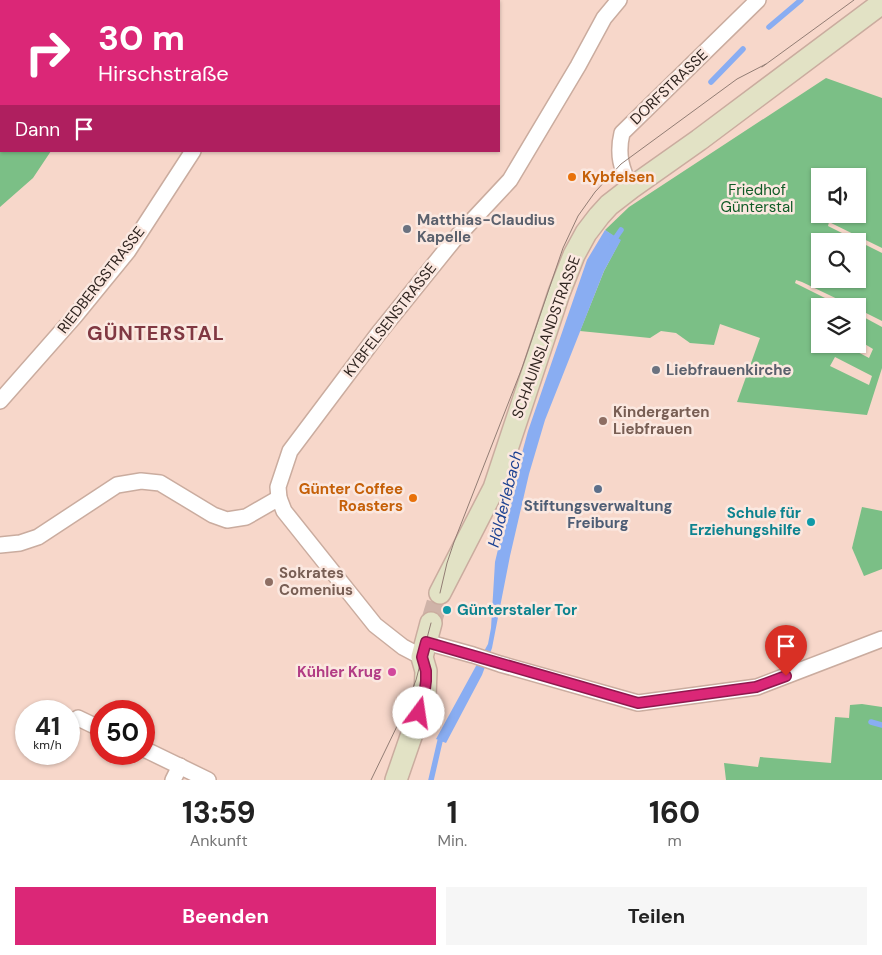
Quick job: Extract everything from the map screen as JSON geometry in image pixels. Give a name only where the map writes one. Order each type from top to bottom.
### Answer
[{"type":"main road","name":"SCHAUINSLANDSTRASSE","points":[[440,593],[494,488],[559,293],[574,255],[586,233],[609,205],[882,3]]},
{"type":"main road","points":[[396,780],[424,696],[426,640]]},
{"type":"street","name":"KYBFELSENSTRASSE","points":[[279,498],[278,487],[290,450],[378,334],[453,241],[510,180],[574,74],[604,18],[619,0]]},
{"type":"street","name":"DORFSTRASSE","points":[[631,188],[621,164],[619,147],[622,133],[758,0]]},
{"type":"street","name":"RIEDBERGSTRASSE","points":[[0,401],[75,316],[128,251],[192,152]]},
{"type":"street","points":[[0,545],[20,543],[38,537],[117,485],[141,481],[160,483],[213,515],[226,520],[246,517],[279,498],[284,511],[375,626],[403,647],[426,640],[500,664],[638,703],[756,687],[882,639]]},
{"type":"street","points":[[155,757],[177,773],[208,780]]},
{"type":"green space","name":"Friedhof Günterstal","points":[[826,78],[882,98],[882,248],[866,240],[866,233],[851,233],[831,223],[866,223],[866,168],[811,168],[811,223],[829,223],[828,226],[842,233],[811,233],[811,286],[796,280],[795,283],[825,298],[811,298],[811,353],[860,353],[869,358],[873,349],[866,345],[866,318],[882,327],[882,368],[867,415],[737,402],[760,338],[720,324],[714,345],[690,343],[676,333],[661,331],[650,338],[580,331],[604,271],[620,241],[605,230],[629,207]],"holes":[[[835,357],[872,376],[869,385],[830,366]]]},
{"type":"green space","points":[[0,152],[50,152],[33,178],[0,207]]},
{"type":"green space","name":"Friedhof Günterstal","points":[[866,245],[882,253],[882,321],[866,313],[866,298],[835,298],[814,288],[866,288]]},
{"type":"green space","points":[[862,507],[882,511],[882,569],[864,576],[852,548]]},
{"type":"green space","points":[[862,704],[882,707],[882,780],[726,780],[724,763],[758,767],[760,757],[831,763],[835,717],[849,718],[850,705]]},
{"type":"water","points":[[605,230],[621,240],[604,271],[545,420],[529,474],[510,556],[492,648],[482,675],[446,743],[436,739],[488,644],[491,628],[495,562],[528,431],[587,260]]},
{"type":"waterway","name":"Hölderlebach","points":[[769,27],[801,0]]},
{"type":"waterway","name":"Hölderlebach","points":[[711,82],[743,49]]},
{"type":"waterway","name":"Hölderlebach","points":[[612,243],[621,230]]},
{"type":"waterway","points":[[871,722],[882,725]]},
{"type":"waterway","name":"Hölderlebach","points":[[431,780],[440,741],[444,735]]},
{"type":"tunnel","points":[[431,623],[440,593]]},
{"type":"tram line","points":[[762,67],[854,0]]},
{"type":"tram line","points":[[440,593],[454,542],[522,368],[563,248],[578,216],[595,192],[621,164],[737,79],[766,64]]},
{"type":"tram line","points":[[371,780],[400,720],[416,680],[431,623]]},
{"type":"place","name":"Kybfelsen","points":[[572,177]]},
{"type":"place","name":"Matthias-Claudius Kapelle","points":[[407,229]]},
{"type":"place","name":"Liebfrauenkirche","points":[[656,370]]},
{"type":"place","name":"Kindergarten Liebfrauen","points":[[603,421]]},
{"type":"place","name":"Stiftungsverwaltung Freiburg","points":[[598,489]]},
{"type":"place","name":"Günter Coffee Roasters","points":[[413,498]]},
{"type":"place","name":"Schule für Erziehungshilfe","points":[[811,522]]},
{"type":"place","name":"Sokrates Comenius","points":[[269,582]]},
{"type":"place","name":"Günterstaler Tor","points":[[447,610]]},
{"type":"place","name":"Kühler Krug","points":[[392,672]]},
{"type":"district","name":"GÜNTERSTAL","points":[[156,333]]},
{"type":"route","points":[[419,713],[426,681],[426,671],[422,657],[426,642],[638,703],[756,687],[786,676]]}]
